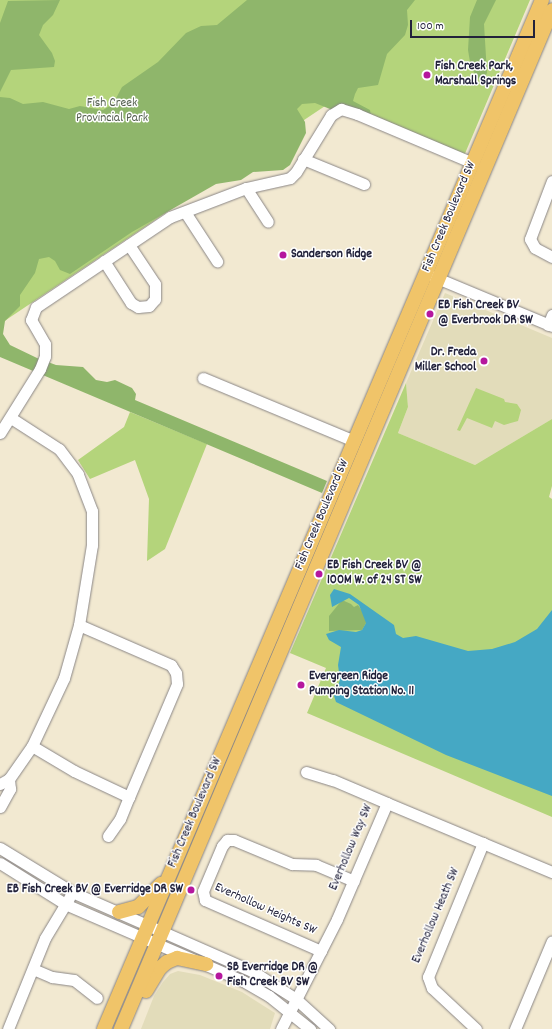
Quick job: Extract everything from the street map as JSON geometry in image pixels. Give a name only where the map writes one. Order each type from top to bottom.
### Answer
[{"type":"main road","name":"Fish Creek Boulevard SW","points":[[104,1029],[167,878],[295,600],[432,276],[473,163],[542,0]]},
{"type":"main road","name":"Fish Creek Boulevard SW","points":[[123,1029],[161,938],[295,600],[354,441],[432,276],[552,10]]},
{"type":"main road","points":[[119,912],[138,907],[167,878]]},
{"type":"main road","points":[[123,1029],[160,968],[177,958],[206,964]]},
{"type":"street","points":[[0,432],[11,418],[40,369],[46,351],[32,324],[34,310],[170,217],[246,188],[290,178],[331,116],[341,110],[473,163]]},
{"type":"street","points":[[303,159],[364,184]]},
{"type":"street","points":[[552,181],[530,239],[535,248],[552,257]]},
{"type":"street","points":[[246,188],[268,222]]},
{"type":"street","points":[[185,212],[217,261]]},
{"type":"street","points":[[104,261],[131,303],[138,307],[148,306],[155,299],[155,284],[129,245]]},
{"type":"street","points":[[432,276],[551,322]]},
{"type":"street","points":[[203,378],[354,441]]},
{"type":"street","points":[[0,807],[10,789],[5,782],[32,746],[47,720],[64,678],[79,625],[92,545],[93,522],[86,492],[78,474],[58,449],[11,418]]},
{"type":"street","points":[[79,625],[167,663],[176,673],[177,684],[120,819],[108,836]]},
{"type":"street","points":[[32,746],[74,771],[129,797]]},
{"type":"street","points":[[306,772],[333,780],[387,802]]},
{"type":"street","name":"Everhollow Way SW","points":[[281,1029],[321,951],[354,881],[387,802],[552,872]]},
{"type":"street","name":"Everhollow Heights SW","points":[[321,951],[205,900],[203,891],[222,846],[227,840],[234,840],[292,864],[316,865],[354,881]]},
{"type":"street","name":"Everhollow Heath SW","points":[[476,1029],[432,988],[428,977],[483,843]]},
{"type":"street","points":[[0,848],[72,892],[119,912],[145,931]]},
{"type":"street","points":[[0,863],[65,904],[145,931],[161,938],[236,962],[296,999],[329,1029]]},
{"type":"street","points":[[9,1028],[46,938],[72,892]]},
{"type":"street","points":[[161,938],[206,964],[256,988],[290,1011],[310,1029]]},
{"type":"street","points":[[515,1029],[552,941]]},
{"type":"street","points":[[33,969],[52,977],[74,980],[97,998]]},
{"type":"shaded area","name":"Dr. Freda Miller School","points":[[445,293],[552,338],[552,419],[475,465],[398,433],[408,407],[406,383]]},
{"type":"shaded area","points":[[178,971],[200,975],[242,992],[275,1013],[270,1029],[141,1029],[154,996],[170,974]]},
{"type":"green space","name":"Fish Creek Provincial Park","points":[[0,0],[530,0],[461,163],[325,106],[0,324]]},
{"type":"green space","points":[[60,0],[53,15],[43,25],[39,35],[52,53],[55,61],[54,67],[11,70],[0,92],[0,23],[8,1]]},
{"type":"green space","name":"Fish Creek Provincial Park","points":[[247,0],[415,0],[407,10],[408,25],[405,35],[387,54],[378,85],[358,88],[355,94],[353,101],[370,110],[371,116],[330,109],[315,103],[302,104],[297,109],[305,122],[306,133],[290,165],[283,170],[253,172],[241,180],[216,184],[132,232],[70,274],[60,270],[55,261],[49,257],[39,259],[35,273],[20,295],[20,306],[5,321],[3,334],[10,345],[37,358],[56,365],[83,367],[96,380],[107,382],[115,380],[132,388],[136,394],[135,400],[327,481],[322,493],[0,357],[0,97],[10,98],[23,104],[43,102],[69,109],[80,106],[103,110],[113,104],[122,87],[158,62],[186,33],[201,26],[217,25]]},
{"type":"green space","points":[[477,0],[496,0],[484,24],[487,73],[482,83],[471,68],[468,50],[470,17]]},
{"type":"green space","points":[[406,383],[408,407],[398,433],[475,465],[552,419],[552,486],[549,497],[552,499],[552,817],[307,713],[326,668],[290,653]]},
{"type":"green space","points":[[476,388],[504,399],[505,402],[517,404],[521,410],[518,421],[504,425],[495,421],[492,428],[467,418],[460,431],[457,430]]},
{"type":"green space","points":[[130,412],[207,444],[165,549],[147,561],[149,499],[135,460],[90,479],[78,460],[124,427]]},
{"type":"green space","points":[[342,600],[354,607],[358,605],[366,617],[366,623],[362,630],[329,631],[329,616]]},
{"type":"water","points":[[334,589],[350,594],[394,625],[396,634],[403,638],[416,636],[468,651],[492,649],[515,642],[537,629],[552,610],[552,796],[446,755],[336,702],[334,696],[340,680],[338,665],[341,647],[329,640],[326,634],[339,630],[356,632],[362,630],[366,623],[359,605],[349,598],[332,607],[330,595]]},
{"type":"place","name":"Fish Creek Park, Marshall Springs","points":[[427,75]]},
{"type":"place","name":"Sanderson Ridge","points":[[283,255]]},
{"type":"place","name":"EB Fish Creek BV @ Everbrook DR SW","points":[[430,314]]},
{"type":"place","name":"Dr. Freda Miller School","points":[[484,361]]},
{"type":"place","name":"EB Fish Creek BV @ 100M W. of 24 ST SW","points":[[319,574]]},
{"type":"place","name":"Evergreen Ridge Pumping Station No. 11","points":[[301,685]]},
{"type":"place","name":"EB Fish Creek BV @ Everridge DR SW","points":[[191,890]]},
{"type":"place","name":"SB Everridge DR @ Fish Creek BV SW","points":[[219,976]]}]
